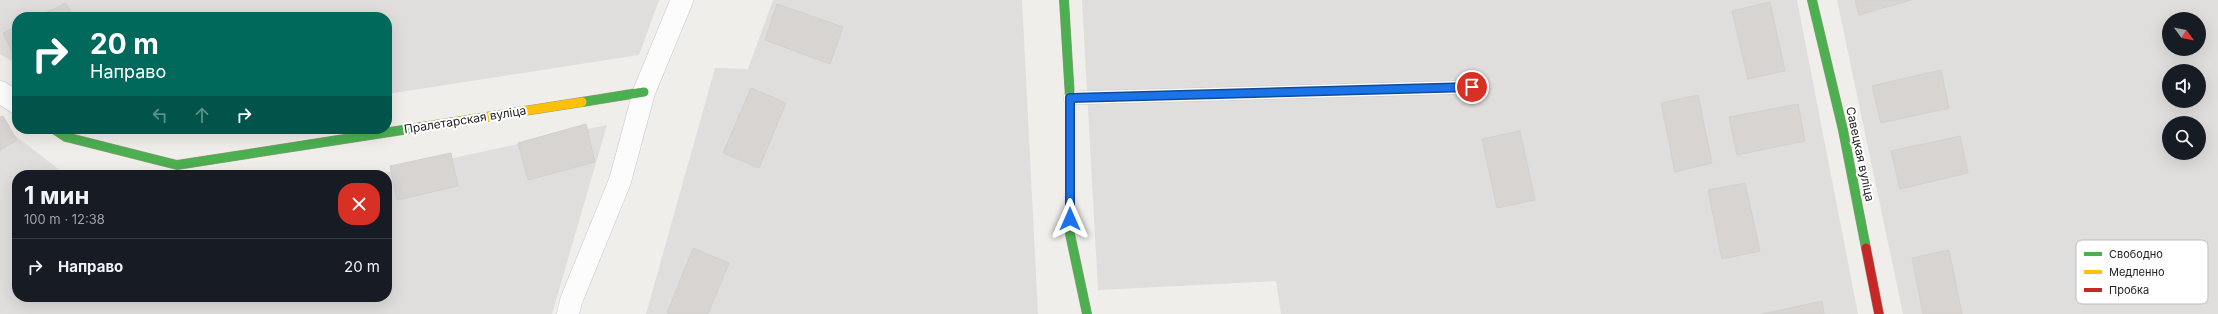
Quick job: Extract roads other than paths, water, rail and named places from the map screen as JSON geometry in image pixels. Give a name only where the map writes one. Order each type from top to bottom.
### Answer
[{"type":"street","points":[[568,314],[571,301],[620,181],[644,92],[682,0]]},
{"type":"street","points":[[1064,0],[1070,98],[1070,234],[1087,314]]},
{"type":"street","name":"Савецкая вуліца","points":[[1812,0],[1843,130],[1879,314]]},
{"type":"street","points":[[0,92],[12,100]]},
{"type":"street","name":"Пралетарская вуліца","points":[[392,131],[644,92]]},
{"type":"street","name":"Пралетарская вуліца","points":[[62,134],[66,137],[177,165],[375,134]]},
{"type":"lane","points":[[1070,98],[1472,87]]}]
